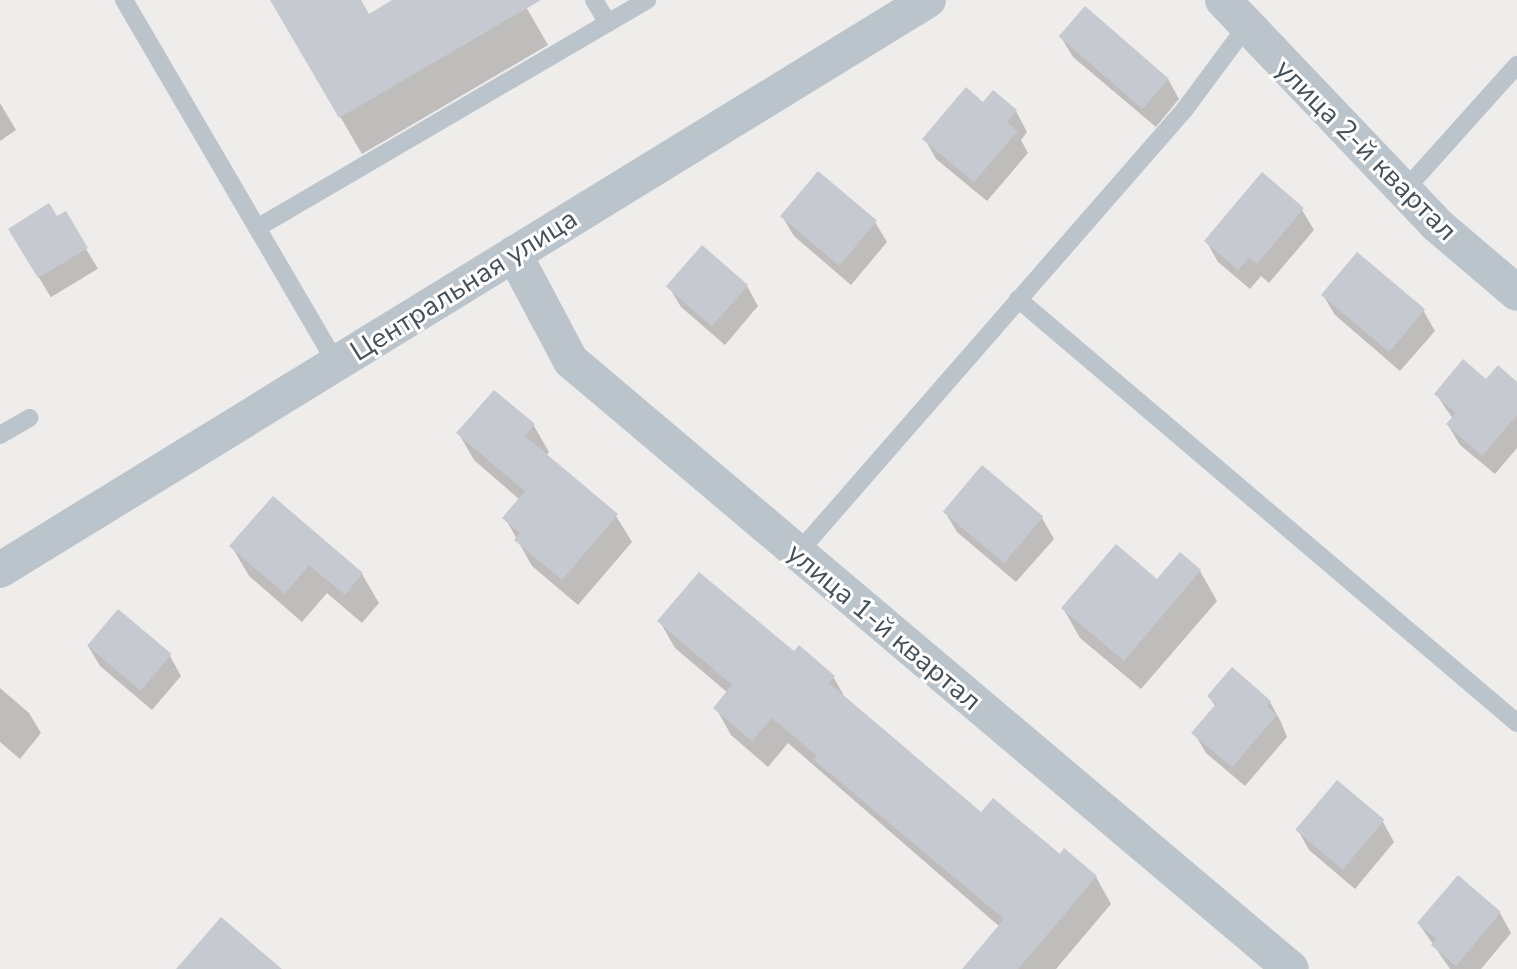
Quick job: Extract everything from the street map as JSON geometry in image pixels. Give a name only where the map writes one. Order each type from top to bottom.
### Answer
[{"type":"street","name":"Центральная улица","points":[[0,570],[928,0]]},
{"type":"street","name":"улица 2-й квартал","points":[[1234,14],[1403,192],[1517,293]]},
{"type":"street","name":"улица 1-й квартал","points":[[514,254],[571,361],[1291,969]]},
{"type":"lane","points":[[124,0],[336,363]]},
{"type":"lane","points":[[594,0],[608,23]]},
{"type":"lane","points":[[257,228],[647,0]]},
{"type":"lane","points":[[797,554],[1185,109],[1234,14]]},
{"type":"lane","points":[[1403,192],[1517,65]]},
{"type":"lane","points":[[1018,299],[1517,723]]},
{"type":"lane","points":[[0,435],[30,418]]},
{"type":"building","points":[[270,0],[361,0],[369,14],[392,0],[541,0],[339,118]]},
{"type":"building","points":[[1085,6],[1169,79],[1143,109],[1059,36]]},
{"type":"building","points":[[966,87],[983,102],[993,90],[1017,110],[1007,122],[1018,131],[974,182],[922,139]]},
{"type":"building","points":[[818,171],[877,220],[839,266],[780,216]]},
{"type":"building","points":[[1262,172],[1304,208],[1257,264],[1249,258],[1238,270],[1204,241]]},
{"type":"building","points":[[49,203],[57,216],[66,211],[88,248],[38,278],[8,229]]},
{"type":"building","points":[[702,245],[748,285],[712,327],[666,287]]},
{"type":"building","points":[[1357,252],[1425,309],[1389,352],[1321,295]]},
{"type":"building","points":[[1463,359],[1486,379],[1498,365],[1517,382],[1517,415],[1482,456],[1446,424],[1456,413],[1434,394]]},
{"type":"building","points":[[494,390],[535,424],[525,436],[618,514],[562,580],[514,540],[520,533],[502,518],[525,491],[456,433]]},
{"type":"building","points":[[982,465],[1043,516],[1004,563],[943,512]]},
{"type":"building","points":[[273,496],[363,573],[345,595],[309,565],[285,594],[229,546]]},
{"type":"building","points":[[1116,544],[1157,579],[1180,552],[1201,570],[1124,661],[1061,608]]},
{"type":"building","points":[[699,572],[794,651],[799,645],[835,676],[829,683],[981,812],[993,798],[1060,854],[1064,848],[1097,876],[1018,969],[962,969],[1004,919],[814,760],[817,756],[772,718],[752,741],[713,708],[732,685],[657,621]]},
{"type":"building","points":[[118,609],[172,654],[141,691],[87,646]]},
{"type":"building","points":[[1232,667],[1271,701],[1267,706],[1277,715],[1232,767],[1191,733],[1216,704],[1207,696]]},
{"type":"building","points":[[1337,780],[1384,820],[1343,870],[1295,830]]},
{"type":"building","points":[[1458,875],[1501,912],[1456,966],[1431,945],[1436,939],[1417,923]]},
{"type":"building","points":[[221,917],[282,969],[176,969]]}]
